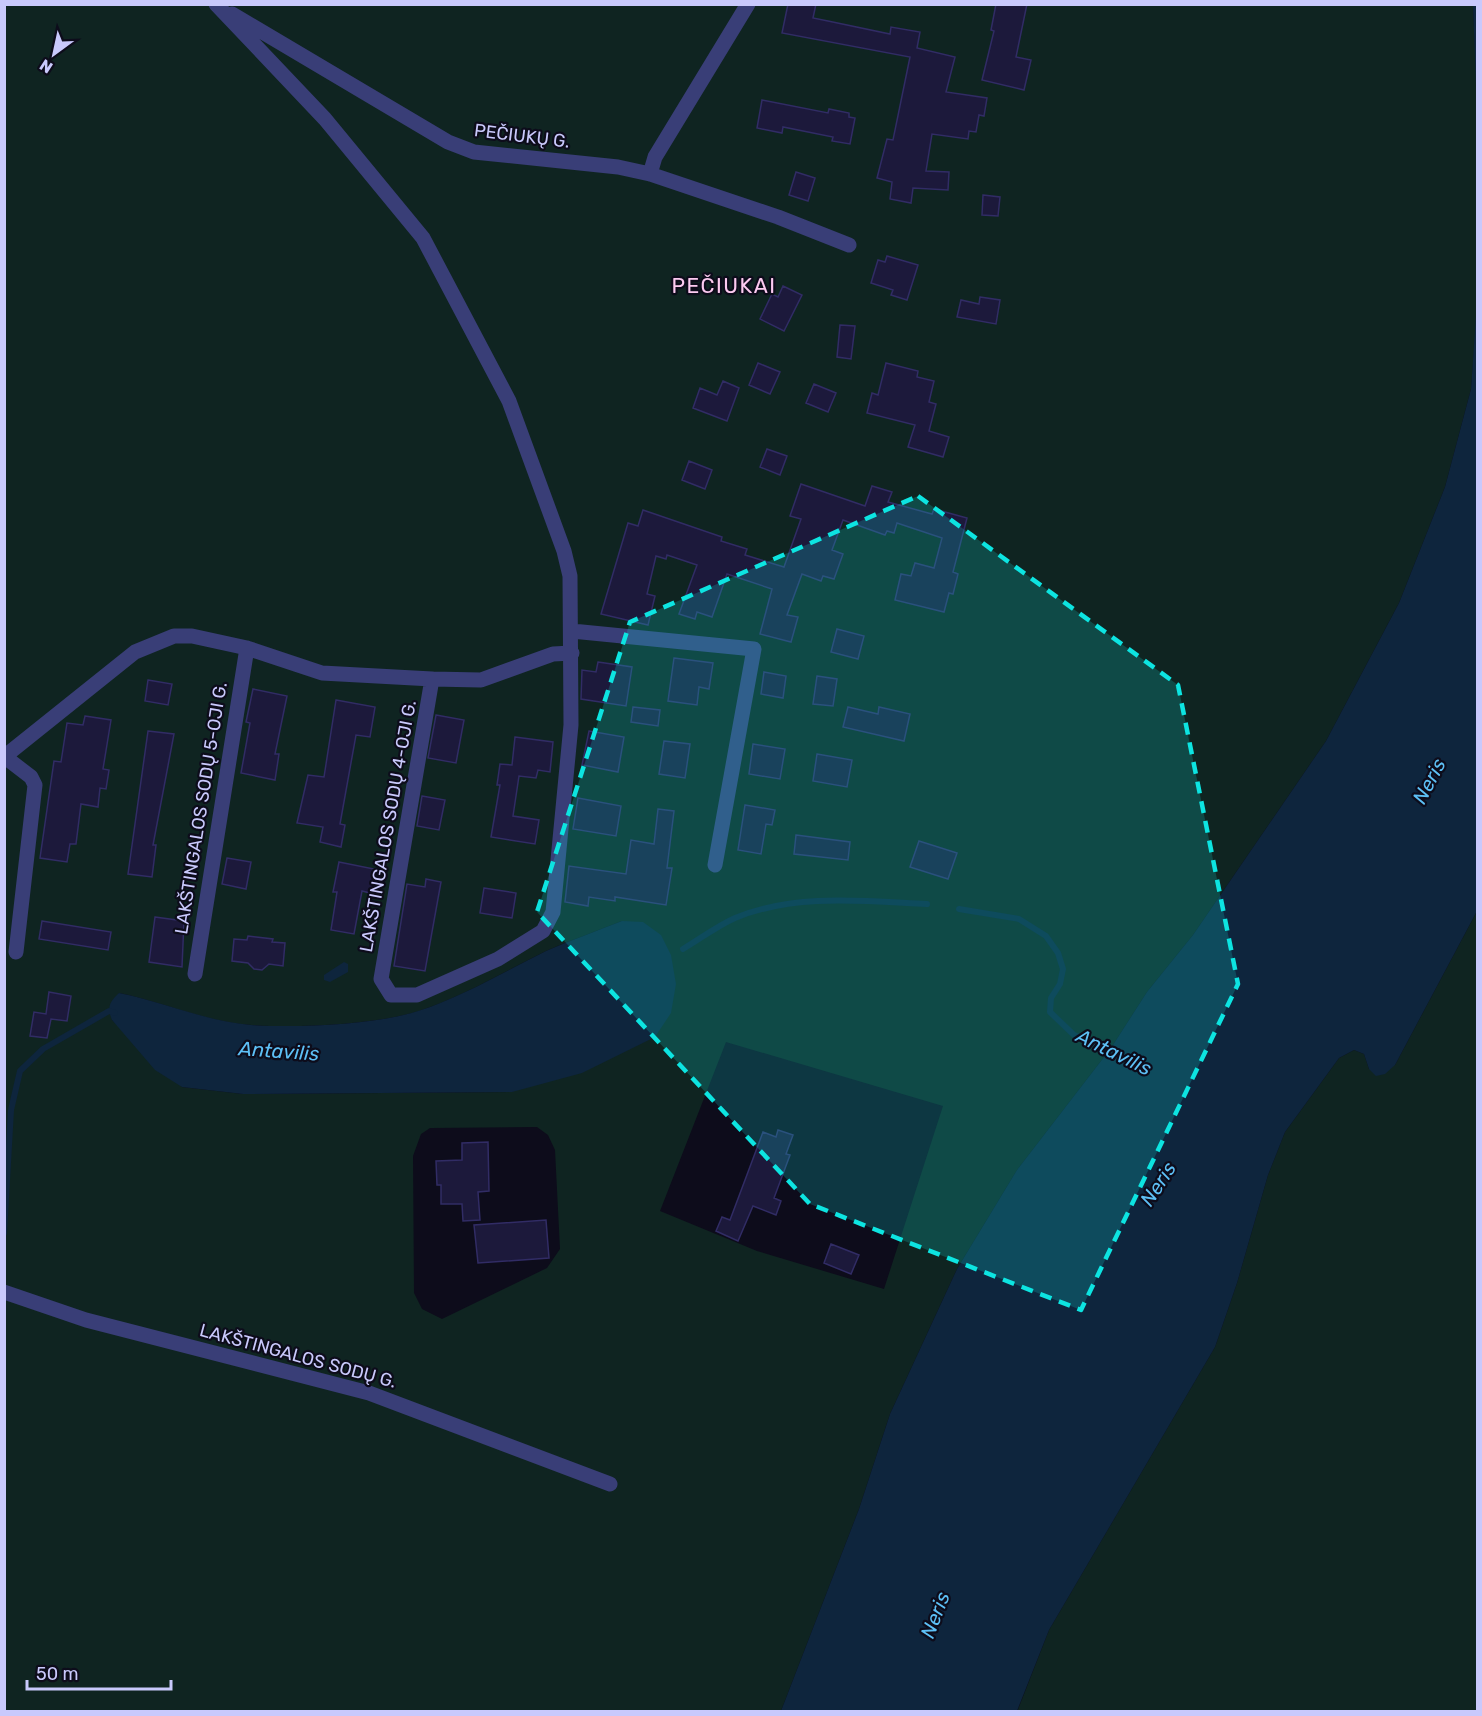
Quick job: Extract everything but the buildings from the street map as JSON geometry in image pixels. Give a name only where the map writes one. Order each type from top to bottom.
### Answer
[{"type":"street","name":"PEČIUKŲ G.","points":[[216,4],[448,142],[474,152],[618,167],[650,174],[778,217],[849,245]]},
{"type":"street","points":[[16,952],[35,785],[31,777],[5,757],[135,652],[174,636],[192,636],[247,648],[322,673],[481,680],[553,654],[572,653],[570,576],[564,551],[509,401],[423,238],[325,119],[216,4]]},
{"type":"street","points":[[650,174],[655,157],[748,4]]},
{"type":"street","points":[[572,631],[754,649],[715,865]]},
{"type":"street","name":"LAKŠTINGALOS SODŲ 5-OJI G.","points":[[195,974],[247,648]]},
{"type":"street","name":"LAKŠTINGALOS SODŲ 4-OJI G.","points":[[432,679],[381,979],[391,995],[417,995],[498,959],[533,940],[543,931],[549,921],[553,912],[571,725],[572,653]]},
{"type":"street","name":"LAKŠTINGALOS SODŲ G.","points":[[4,1292],[86,1320],[369,1394],[610,1484]]},
{"type":"highlighted area","points":[[918,496],[1178,685],[1238,984],[1081,1310],[810,1204],[537,912],[630,622]]},
{"type":"green space","points":[[4,5],[1473,5],[1478,113],[1478,301],[1471,389],[1445,487],[1399,603],[1326,741],[1193,935],[1147,992],[1111,1048],[1017,1170],[957,1269],[890,1414],[859,1509],[781,1711],[5,1711]],"holes":[[[622,921],[512,1092],[243,1094],[182,1087],[112,1020],[119,993],[217,1020],[251,1025],[290,1026],[381,1020],[419,1011],[452,998],[546,951]],[[726,1042],[943,1106],[884,1289],[757,1251],[660,1211]],[[537,1127],[548,1135],[555,1150],[560,1249],[547,1268],[442,1319],[422,1309],[414,1293],[413,1156],[421,1134],[430,1128]]]},
{"type":"green space","points":[[1477,911],[1477,1711],[1017,1712],[1049,1630],[1215,1347],[1237,1283],[1268,1175],[1285,1132],[1339,1058],[1354,1050],[1364,1054],[1369,1069],[1395,1065]]},
{"type":"water","points":[[1473,5],[1478,5],[1477,113]]},
{"type":"water","name":"Neris","points":[[1477,301],[1477,911],[1395,1065],[1385,1074],[1376,1076],[1369,1069],[1364,1054],[1354,1050],[1339,1058],[1285,1132],[1268,1175],[1237,1283],[1215,1347],[1049,1630],[1017,1711],[781,1711],[859,1509],[890,1414],[957,1269],[1017,1170],[1111,1048],[1147,992],[1193,935],[1326,741],[1399,603],[1445,487],[1471,389]]},
{"type":"water","points":[[622,921],[643,922],[661,935],[671,955],[676,984],[671,1013],[655,1037],[582,1073],[512,1092],[243,1094],[182,1087],[155,1070],[112,1020],[109,1009],[111,1002],[119,993],[217,1020],[251,1025],[313,1026],[380,1020],[435,1005],[546,951]]},
{"type":"water","points":[[344,962],[348,964],[348,972],[330,982],[324,980],[324,975]]},
{"type":"waterway","name":"Antavilis","points":[[683,949],[735,918],[781,905],[830,900],[927,904]]},
{"type":"waterway","name":"Antavilis","points":[[959,909],[1019,919],[1046,936],[1058,953],[1063,969],[1060,984],[1051,998],[1050,1012],[1074,1035],[1116,1051]]},
{"type":"waterway","name":"Antavilis","points":[[4,1233],[11,1110],[20,1071],[43,1049],[109,1011],[115,1013]]},
{"type":"district","name":"PEČIUKAI","points":[[724,285]]}]
